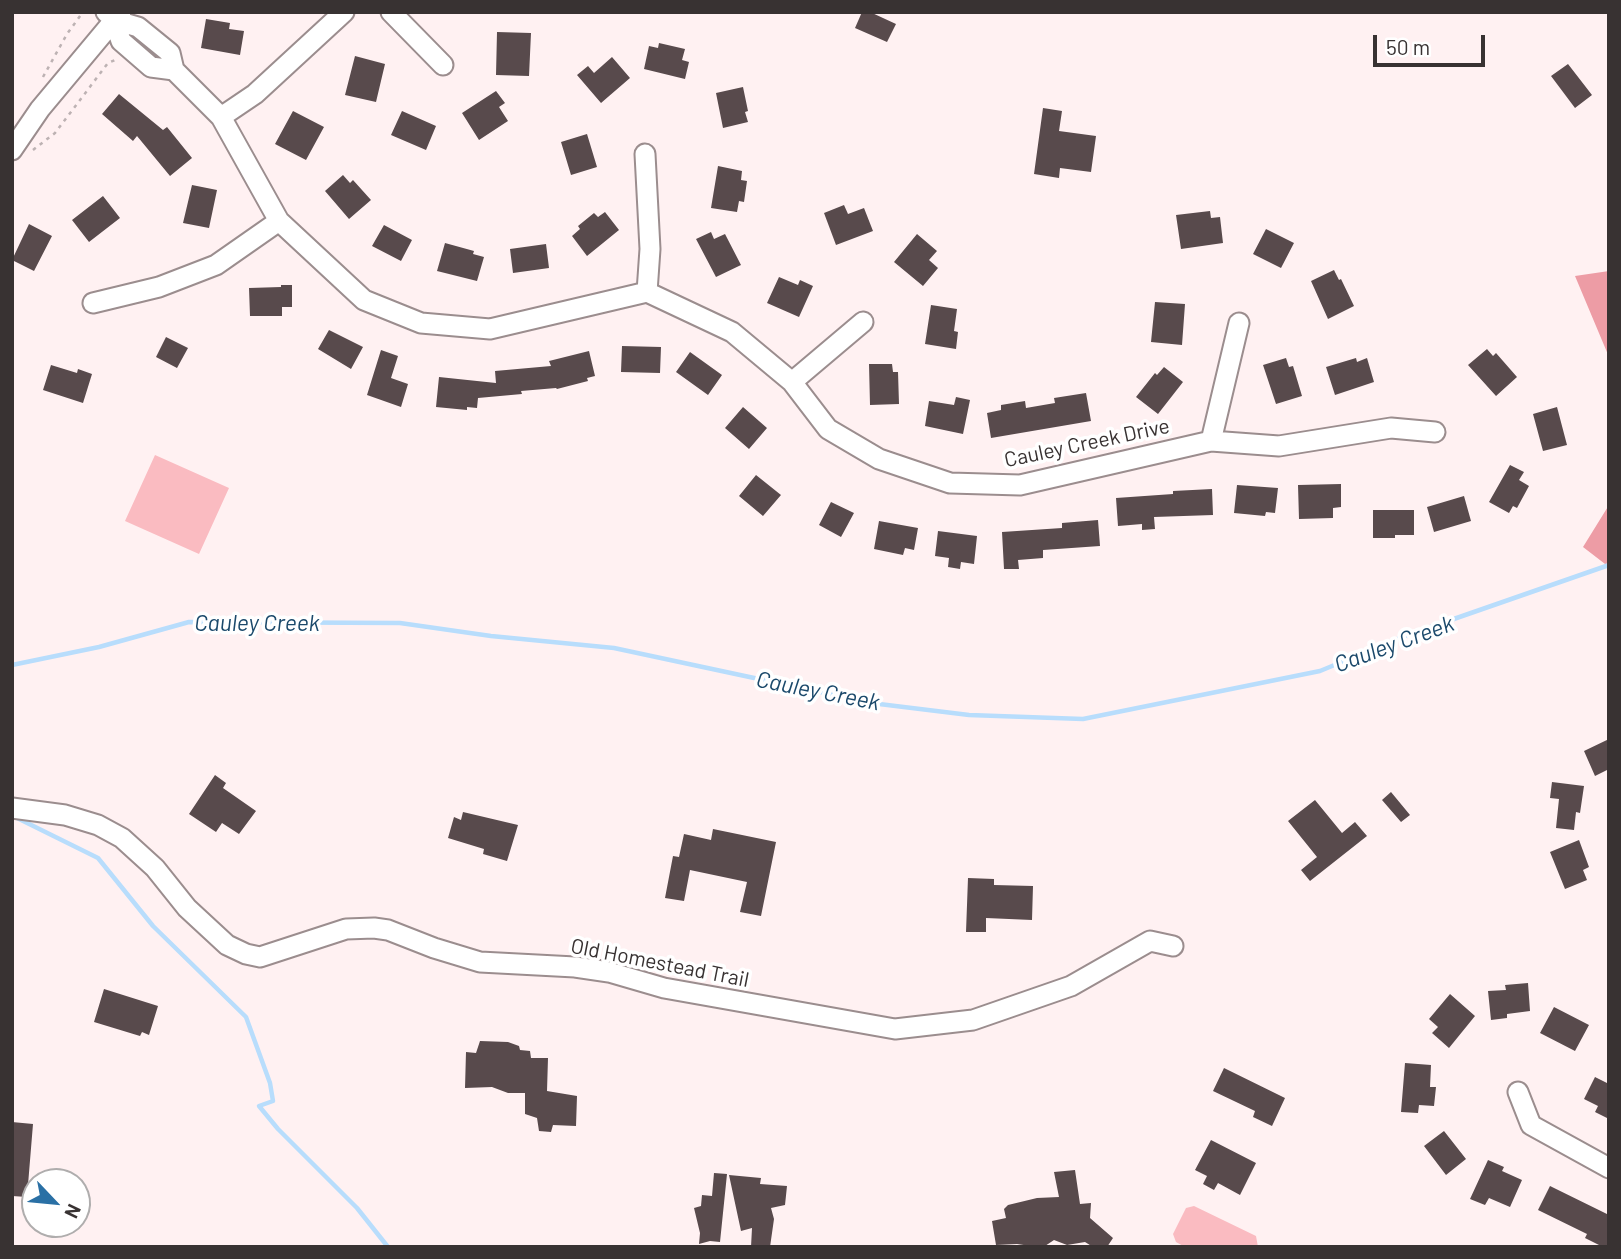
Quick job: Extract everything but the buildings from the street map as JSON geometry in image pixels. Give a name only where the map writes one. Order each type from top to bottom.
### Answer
[{"type":"street","points":[[221,117],[255,94],[344,12]]},
{"type":"street","points":[[391,12],[443,65]]},
{"type":"street","points":[[21,152],[40,109],[114,15],[138,27],[170,53],[174,70],[221,117],[279,221],[364,300],[421,323],[490,329],[647,292],[650,249],[645,154]]},
{"type":"street","points":[[93,303],[159,287],[216,265],[279,221]]},
{"type":"street","name":"Cauley Creek Drive","points":[[647,292],[732,332],[792,382],[828,429],[878,459],[950,483],[1020,485],[1211,441],[1279,446],[1391,428],[1436,432]]},
{"type":"street","points":[[792,382],[863,322]]},
{"type":"street","points":[[1211,441],[1238,323]]},
{"type":"street","name":"Old Homestead Trail","points":[[12,808],[65,815],[98,825],[122,838],[156,869],[187,908],[227,945],[260,957],[346,929],[374,928],[398,933],[434,948],[480,962],[575,967],[609,972],[664,988],[895,1028],[973,1020],[1071,986],[1150,941],[1173,946]]},
{"type":"street","points":[[1518,1092],[1531,1125],[1609,1168]]},
{"type":"path","points":[[37,86],[83,12]]},
{"type":"path","points":[[21,152],[55,133],[108,63],[125,60]]},
{"type":"shaded area","points":[[1609,271],[1609,357],[1575,276]]},
{"type":"shaded area","points":[[155,455],[229,488],[199,554],[125,521]]},
{"type":"shaded area","points":[[1609,505],[1609,567],[1583,547]]},
{"type":"shaded area","points":[[1194,1206],[1256,1236],[1258,1247],[1185,1247],[1176,1242],[1173,1234],[1186,1208]]},
{"type":"waterway","name":"Cauley Creek","points":[[12,665],[99,647],[189,622],[400,623],[491,636],[614,648],[871,703],[969,715],[1083,719],[1320,671],[1402,637],[1609,565]]},
{"type":"waterway","points":[[13,816],[98,858],[153,926],[246,1017],[270,1083],[273,1101],[259,1106],[278,1129],[357,1208],[388,1247]]}]
